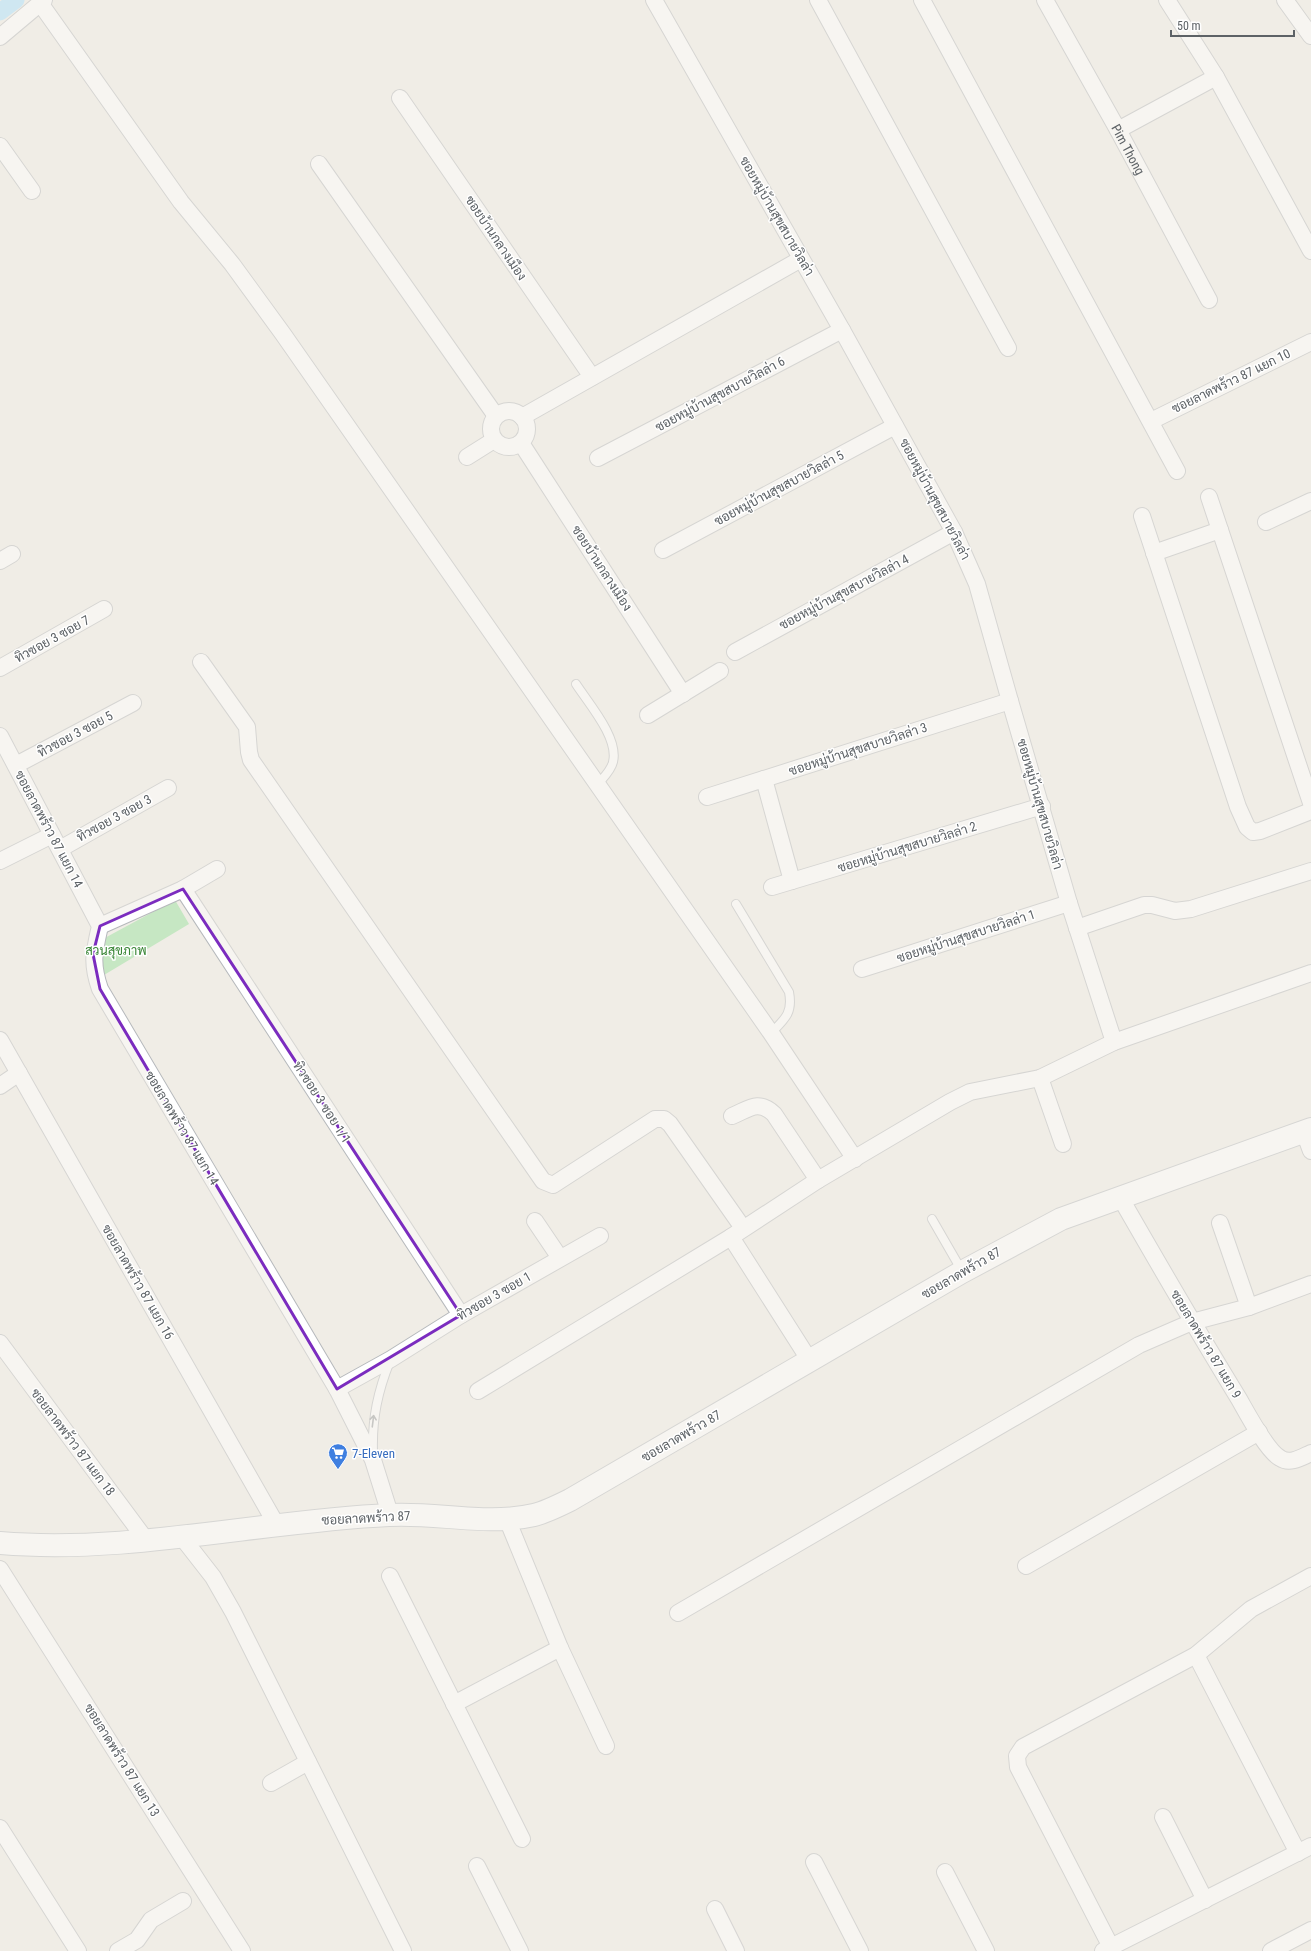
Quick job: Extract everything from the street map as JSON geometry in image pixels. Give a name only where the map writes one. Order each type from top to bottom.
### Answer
[{"type":"street","name":"ซอยหมู่บ้านสุขสบายวิลล่า","points":[[654,0],[842,330],[954,532],[977,584],[1069,903],[1114,1042]]},
{"type":"street","points":[[818,0],[1008,348]]},
{"type":"street","points":[[922,0],[1176,471]]},
{"type":"street","name":"Pim Thong","points":[[1045,0],[1118,130],[1209,300]]},
{"type":"street","points":[[1168,0],[1216,77],[1311,251]]},
{"type":"street","points":[[1285,0],[1311,36]]},
{"type":"street","points":[[0,37],[42,1],[181,202],[232,264],[283,334],[771,1033],[856,1159]]},
{"type":"street","points":[[1118,130],[1216,77]]},
{"type":"street","name":"ซอยบ้านกลางเมือง","points":[[400,98],[592,377]]},
{"type":"street","points":[[0,146],[32,191]]},
{"type":"street","points":[[318,164],[496,416]]},
{"type":"street","points":[[522,417],[801,259]]},
{"type":"street","name":"ซอยหมู่บ้านสุขสบายวิลล่า 6","points":[[598,458],[842,330]]},
{"type":"street","name":"ซอยลาดพร้าว 87 แยก 10","points":[[1150,421],[1311,342]]},
{"type":"street","points":[[509,411],[522,417],[527,430],[521,443],[514,447],[507,448],[494,440],[490,428],[496,416],[502,412],[509,411]]},
{"type":"street","name":"ซอยหมู่บ้านสุขสบายวิลล่า 5","points":[[663,550],[895,426]]},
{"type":"street","points":[[467,457],[494,440]]},
{"type":"street","name":"ซอยบ้านกลางเมือง","points":[[521,443],[683,694]]},
{"type":"street","points":[[1209,497],[1311,803]]},
{"type":"street","points":[[1266,522],[1311,501]]},
{"type":"street","points":[[1142,516],[1240,813],[1247,827],[1253,832],[1260,831],[1311,811]]},
{"type":"street","points":[[1154,553],[1220,530]]},
{"type":"street","name":"ซอยหมู่บ้านสุขสบายวิลล่า 4","points":[[734,652],[954,532]]},
{"type":"street","name":"ทิวซอย 3 ซอย 7","points":[[0,668],[104,609]]},
{"type":"street","points":[[201,662],[247,727],[248,752],[251,760],[543,1182],[553,1185],[655,1119],[664,1119],[670,1124],[737,1232],[810,1361]]},
{"type":"street","points":[[648,715],[720,671]]},
{"type":"street","name":"ซอยหมู่บ้านสุขสบายวิลล่า 3","points":[[707,797],[1010,701]]},
{"type":"street","name":"ทิวซอย 3 ซอย 5","points":[[16,765],[133,703]]},
{"type":"street","name":"ซอยลาดพร้าว 87 แยก 14","points":[[0,736],[100,926],[93,954],[94,972],[100,989],[337,1389],[373,1460],[390,1514]]},
{"type":"street","points":[[764,779],[792,881]]},
{"type":"street","name":"ทิวซอย 3 ซอย 3","points":[[60,849],[168,788]]},
{"type":"street","name":"ซอยหมู่บ้านสุขสบายวิลล่า 2","points":[[772,887],[1042,806]]},
{"type":"street","points":[[0,861],[52,835]]},
{"type":"street","points":[[100,926],[183,889],[217,869]]},
{"type":"street","points":[[1077,928],[1144,906],[1152,905],[1175,911],[1191,909],[1311,870]]},
{"type":"street","name":"ทิวซอย 3 ซอย 1/1","points":[[183,889],[461,1314]]},
{"type":"street","name":"ซอยหมู่บ้านสุขสบายวิลล่า 1","points":[[862,969],[1069,903]]},
{"type":"street","points":[[478,1391],[930,1112],[970,1092],[1040,1078],[1114,1042],[1311,973]]},
{"type":"street","name":"ซอยลาดพร้าว 87 แยก 16","points":[[0,1040],[276,1524]]},
{"type":"street","points":[[0,1086],[19,1073]]},
{"type":"street","points":[[1040,1078],[1063,1144]]},
{"type":"street","points":[[732,1116],[755,1106],[763,1105],[769,1109],[774,1114],[818,1180]]},
{"type":"street","name":"ซอยลาดพร้าว 87","points":[[0,1543],[30,1546],[96,1544],[146,1540],[276,1524],[390,1514],[507,1518],[533,1515],[570,1500],[962,1272],[1061,1219],[1120,1197],[1309,1138]]},
{"type":"street","name":"ซอยลาดพร้าว 87 แยก 9","points":[[1120,1197],[1192,1322],[1259,1432],[1278,1458],[1284,1461],[1295,1460],[1311,1453]]},
{"type":"street","points":[[535,1221],[560,1258]]},
{"type":"street","points":[[1220,1223],[1249,1307]]},
{"type":"street","name":"ทิวซอย 3 ซอย 1","points":[[337,1389],[391,1359],[461,1314],[600,1236]]},
{"type":"street","points":[[678,1613],[1133,1348],[1192,1322],[1249,1307],[1311,1284]]},
{"type":"street","name":"ซอยลาดพร้าว 87 แยก 18","points":[[0,1343],[146,1540]]},
{"type":"street","points":[[1026,1566],[1259,1432]]},
{"type":"street","points":[[507,1518],[560,1648],[606,1746]]},
{"type":"street","points":[[181,1536],[213,1577],[233,1612],[403,1951]]},
{"type":"street","name":"ซอยลาดพร้าว 87 แยก 13","points":[[2,1575],[242,1951]]},
{"type":"street","points":[[390,1576],[522,1839]]},
{"type":"street","points":[[1196,1655],[1305,1849],[1107,1949],[1018,1767],[1017,1756],[1023,1747],[1196,1655],[1251,1609],[1311,1576]]},
{"type":"street","points":[[454,1704],[560,1648]]},
{"type":"street","points":[[271,1783],[308,1762]]},
{"type":"street","points":[[1163,1817],[1205,1900]]},
{"type":"street","points":[[0,1828],[78,1951]]},
{"type":"street","points":[[814,1862],[860,1951]]},
{"type":"street","points":[[477,1866],[520,1951]]},
{"type":"street","points":[[945,1872],[986,1951]]},
{"type":"street","points":[[118,1951],[137,1940],[152,1920],[183,1901]]},
{"type":"street","points":[[715,1909],[736,1951]]},
{"type":"street","points":[[1271,1951],[1311,1930]]},
{"type":"lane","points":[[576,684],[610,736],[614,749],[613,763],[608,772],[597,785]]},
{"type":"lane","points":[[736,904],[789,992],[791,1002],[790,1010],[771,1033]]},
{"type":"lane","points":[[932,1219],[962,1272]]},
{"type":"lane","points":[[373,1460],[372,1428],[374,1409],[380,1387],[391,1359]]},
{"type":"highlighted area","points":[[183,889],[461,1315],[337,1389],[100,989],[93,954],[100,926]]},
{"type":"green space","name":"สวนสุขภาพ","points":[[175,900],[189,924],[104,975],[99,963],[101,940]]},
{"type":"waterway","points":[[0,12],[16,0]]},
{"type":"place","name":"7-Eleven","points":[[338,1470]]}]
